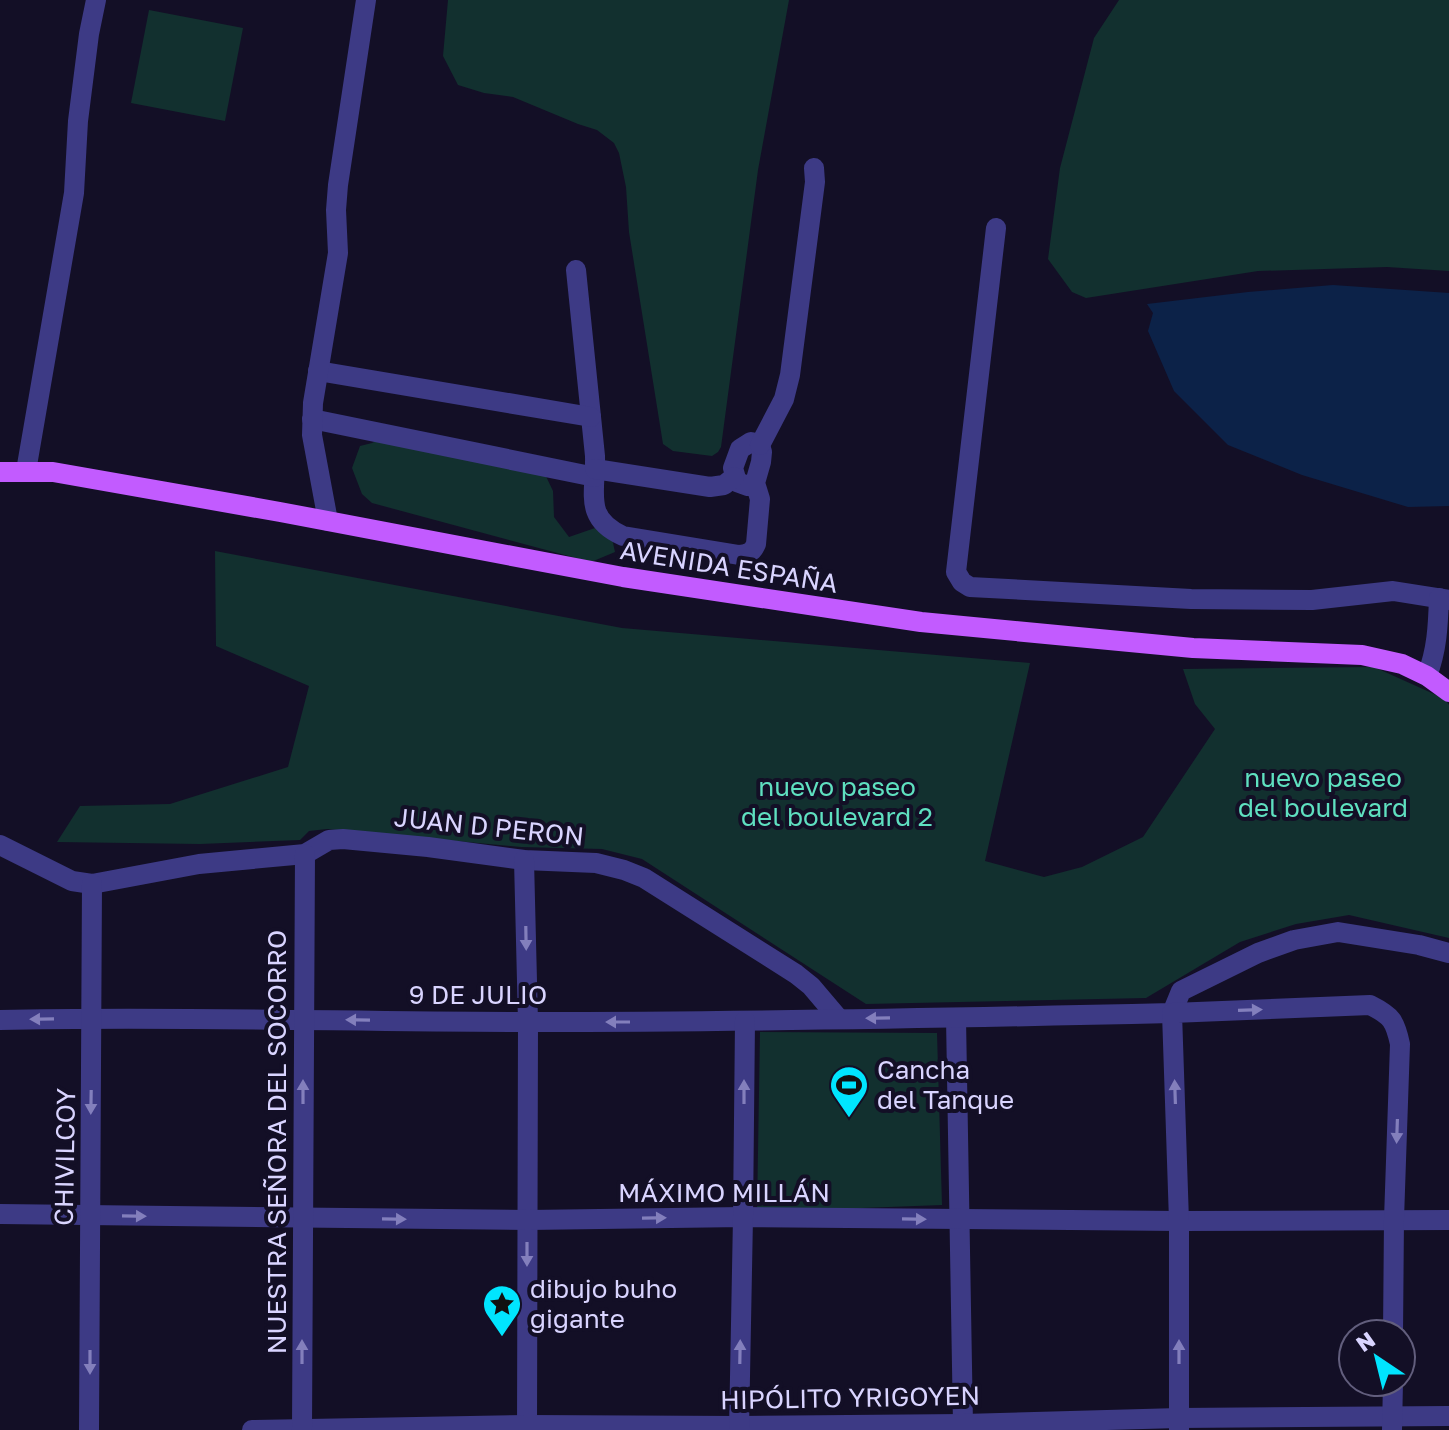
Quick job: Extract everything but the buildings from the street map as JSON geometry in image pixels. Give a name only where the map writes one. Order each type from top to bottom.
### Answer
[{"type":"main road","name":"AVENIDA ESPAÑA","points":[[0,472],[53,472],[623,577],[921,622],[1193,648],[1362,655],[1402,664],[1427,676],[1449,692]]},
{"type":"street","points":[[26,471],[74,193],[78,121],[96,0]]},
{"type":"street","points":[[328,521],[312,435],[313,403],[338,253],[338,185],[366,0]]},
{"type":"street","points":[[576,270],[591,417],[595,473],[593,499],[600,519],[608,529],[623,536],[748,554],[756,544],[760,499],[755,483],[761,462],[760,445],[784,399],[790,375],[815,182],[814,168]]},
{"type":"street","points":[[996,228],[956,572],[962,582],[970,587],[1191,599],[1312,600],[1393,591],[1444,599],[1434,659],[1427,676]]},
{"type":"street","points":[[318,371],[591,417]]},
{"type":"street","points":[[312,419],[595,473],[710,487],[724,485],[734,477]]},
{"type":"street","points":[[755,483],[748,486],[737,482],[733,468],[740,449],[751,442],[760,445]]},
{"type":"street","name":"JUAN D PERON","points":[[92,884],[199,864],[305,854],[329,840],[343,839],[524,860],[596,863],[644,878],[796,974],[811,986],[839,1019]]},
{"type":"street","points":[[0,845],[72,881],[92,884]]},
{"type":"street","name":"NUESTRA SEÑORA DEL SOCORRO","points":[[302,1430],[305,854]]},
{"type":"street","points":[[524,860],[528,1022],[527,1427]]},
{"type":"street","name":"CHIVILCOY","points":[[89,1430],[92,884]]},
{"type":"street","points":[[1179,1424],[1179,1221],[1172,1013],[1181,991],[1258,953],[1294,940],[1338,932],[1449,953]]},
{"type":"street","name":"9 DE JULIO","points":[[0,1020],[745,1021],[1172,1013],[1370,1005],[1388,1014],[1396,1027],[1400,1044],[1393,1318]]},
{"type":"street","points":[[956,1018],[963,1424]]},
{"type":"street","points":[[739,1428],[745,1021]]},
{"type":"street","name":"MÁXIMO MILLÁN","points":[[0,1214],[528,1220],[743,1217],[1449,1220]]},
{"type":"street","points":[[1392,1423],[1393,1398]]},
{"type":"street","name":"HIPÓLITO YRIGOYEN","points":[[252,1430],[1392,1423],[1449,1416]]},
{"type":"green space","points":[[448,0],[789,0],[758,170],[721,447],[712,456],[673,451],[663,444],[629,232],[626,187],[614,143],[597,130],[513,97],[458,85],[443,56]]},
{"type":"green space","points":[[1119,0],[1449,0],[1449,271],[1387,267],[1258,271],[1086,298],[1072,292],[1048,259],[1060,168],[1094,38]]},
{"type":"green space","points":[[149,10],[243,28],[225,121],[131,103]]},
{"type":"green space","points":[[390,434],[542,468],[553,491],[554,517],[569,537],[595,528],[611,534],[615,552],[591,562],[372,503],[362,494],[352,468],[360,446]]},
{"type":"green space","name":"nuevo paseo del boulevard 2","points":[[215,551],[622,628],[1030,663],[985,861],[1044,877],[1082,867],[1143,837],[1215,729],[1195,704],[1183,669],[1374,667],[1445,699],[1449,705],[1449,938],[1349,915],[1296,924],[1240,942],[1146,998],[866,1004],[642,859],[602,849],[521,847],[327,829],[309,831],[300,840],[200,844],[57,842],[80,806],[170,804],[288,767],[309,686],[216,646]]},
{"type":"green space","name":"Cancha del Tanque","points":[[760,1032],[937,1033],[942,1205],[757,1212]]},
{"type":"water","points":[[1333,285],[1449,293],[1449,506],[1408,507],[1302,475],[1228,445],[1174,391],[1148,331],[1153,313],[1147,304]]},
{"type":"place","name":"Cancha del Tanque","points":[[849,1119]]},
{"type":"place","name":"dibujo buho gigante","points":[[502,1338]]},
{"type":"park label","name":"nuevo paseo del boulevard","points":[[1323,793]]}]
